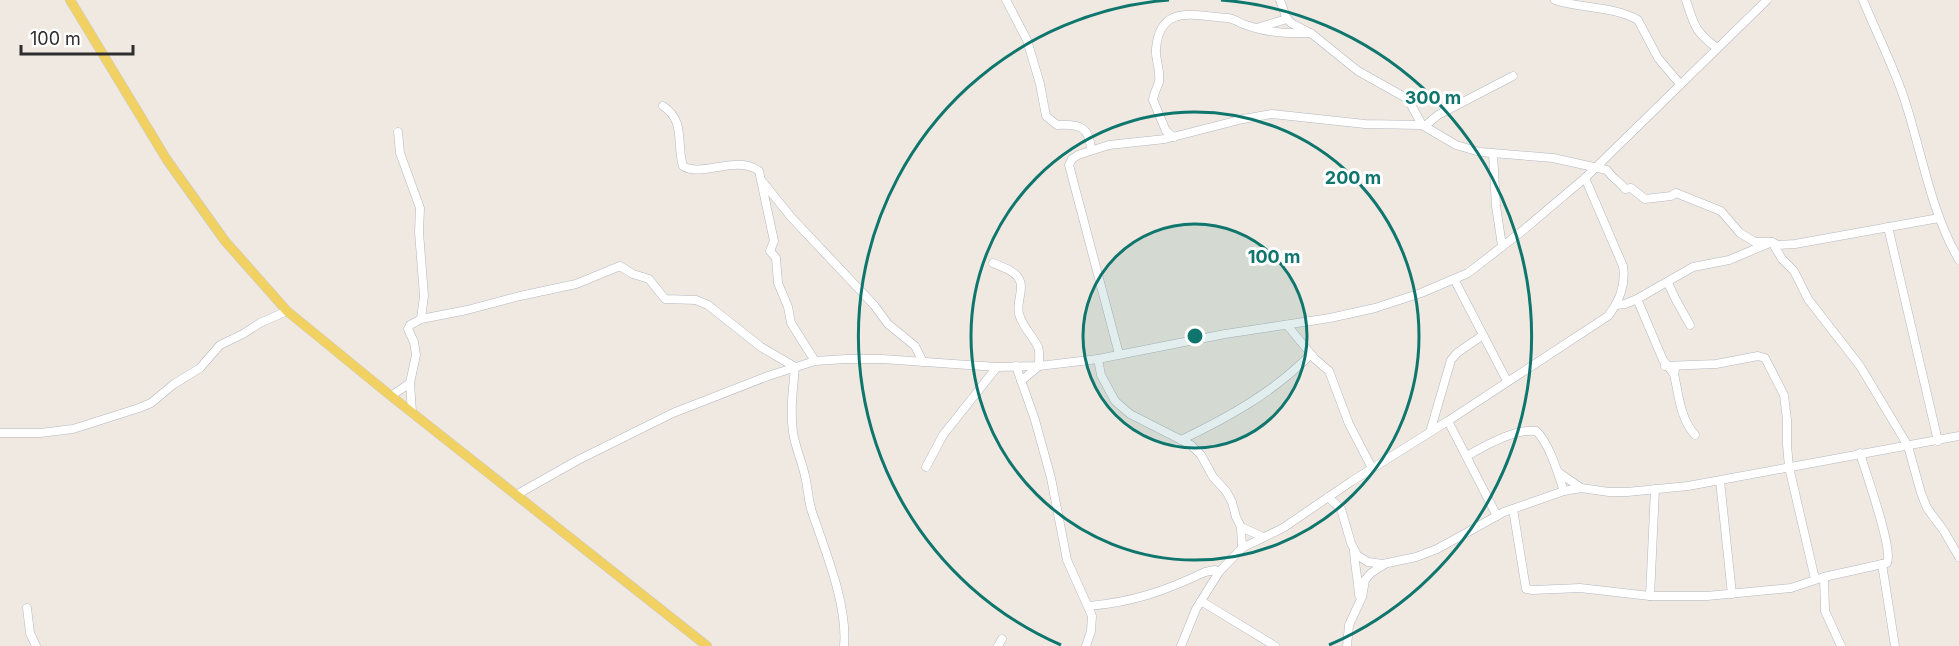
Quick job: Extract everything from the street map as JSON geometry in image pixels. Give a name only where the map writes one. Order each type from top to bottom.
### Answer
[{"type":"main road","points":[[70,0],[167,160],[225,241],[287,311],[707,646]]},
{"type":"street","points":[[1006,0],[1027,40],[1040,84],[1046,116],[1057,124],[1069,124],[1084,129],[1090,136],[1091,149]]},
{"type":"street","points":[[1280,0],[1287,19],[1310,33],[1358,71],[1408,99],[1423,125],[1456,145],[1493,154],[1552,158],[1597,166],[1607,170],[1612,178],[1620,182],[1625,189],[1632,188],[1646,199],[1671,196],[1676,193],[1721,211],[1740,233],[1755,242],[1785,245],[1939,218]]},
{"type":"street","points":[[1555,0],[1577,7],[1619,12],[1638,20],[1658,58],[1680,84]]},
{"type":"street","points":[[1686,0],[1701,37],[1717,48]]},
{"type":"street","points":[[516,495],[578,460],[674,412],[815,361],[846,359],[997,367],[1039,366],[1098,359],[1330,318],[1375,308],[1421,293],[1468,273],[1585,178],[1767,0]]},
{"type":"street","points":[[1863,0],[1904,97],[1939,218],[1959,260]]},
{"type":"street","points":[[1166,135],[1153,100],[1159,81],[1155,51],[1161,26],[1174,16],[1234,19],[1258,28],[1288,34],[1310,33]]},
{"type":"street","points":[[1258,28],[1287,19]]},
{"type":"street","points":[[1119,354],[1069,165],[1072,159],[1091,149],[1166,135],[1174,137],[1272,114],[1372,125],[1423,125],[1514,76]]},
{"type":"street","points":[[663,106],[672,112],[676,119],[683,166],[692,170],[737,165],[749,166],[759,171],[771,222],[774,241],[770,251],[776,258],[778,283],[793,327],[815,361]]},
{"type":"street","points":[[398,132],[399,149],[420,208],[419,242],[424,296],[421,319]]},
{"type":"street","points":[[1493,154],[1496,206],[1502,246]]},
{"type":"street","points":[[1181,646],[1196,609],[1219,572],[1242,548],[1283,528],[1372,468],[1602,321],[1616,305],[1624,282],[1623,266],[1585,178]]},
{"type":"street","points":[[761,180],[791,217],[874,305],[888,324],[915,346],[923,362]]},
{"type":"street","points":[[1888,227],[1938,441]]},
{"type":"street","points":[[1616,305],[1637,299],[1693,267],[1729,260],[1772,242]]},
{"type":"street","points":[[1772,242],[1782,259],[1794,271],[1808,299],[1860,366],[1908,446],[1921,493],[1959,557]]},
{"type":"street","points":[[993,263],[1014,273],[1020,279],[1022,285],[1018,304],[1019,314],[1038,348],[1039,366]]},
{"type":"street","points":[[412,412],[410,383],[416,355],[414,342],[408,330],[410,325],[421,319],[576,284],[622,266],[629,273],[649,279],[665,299],[696,300],[708,304],[735,327],[795,368]]},
{"type":"street","points":[[1454,279],[1507,381]]},
{"type":"street","points":[[1668,283],[1690,325]]},
{"type":"street","points":[[1637,299],[1665,366],[1675,370],[1758,356],[1765,358],[1784,395],[1789,467],[1815,579]]},
{"type":"street","points":[[0,433],[40,433],[73,429],[140,408],[151,403],[174,384],[200,368],[220,345],[287,311]]},
{"type":"street","points":[[1287,325],[1311,354],[1329,371],[1349,424],[1372,468]]},
{"type":"street","points":[[1430,432],[1451,360],[1457,353],[1483,335]]},
{"type":"street","points":[[1181,440],[1226,419],[1260,397],[1291,374],[1311,354]]},
{"type":"street","points":[[1098,359],[1101,375],[1115,401],[1130,414],[1191,445],[1201,454],[1213,477],[1227,491],[1241,527],[1242,548]]},
{"type":"street","points":[[1016,366],[1054,488],[1067,560],[1089,606],[1092,621],[1086,646]]},
{"type":"street","points":[[1022,381],[1039,366]]},
{"type":"street","points":[[926,467],[944,435],[997,367]]},
{"type":"street","points":[[795,368],[791,415],[793,433],[806,477],[809,501],[824,544],[842,613],[844,646]]},
{"type":"street","points":[[1675,370],[1683,414],[1688,427],[1695,435]]},
{"type":"street","points":[[391,396],[410,383]]},
{"type":"street","points":[[1448,421],[1497,516]]},
{"type":"street","points":[[1467,456],[1489,444],[1531,430],[1536,431],[1542,438],[1558,472],[1563,491]]},
{"type":"street","points":[[1354,551],[1368,562],[1386,563],[1416,556],[1437,549],[1497,516],[1563,491],[1581,488],[1609,492],[1720,481],[1959,436]]},
{"type":"street","points":[[1513,509],[1526,589],[1580,588],[1650,596],[1707,596],[1791,588],[1815,579],[1882,564],[1889,560],[1889,552],[1860,453]]},
{"type":"street","points":[[1558,472],[1581,488]]},
{"type":"street","points":[[1720,481],[1732,594]]},
{"type":"street","points":[[1650,596],[1655,489]]},
{"type":"street","points":[[1328,497],[1341,509],[1354,551],[1359,577],[1359,602]]},
{"type":"street","points":[[1241,527],[1263,537]]},
{"type":"street","points":[[1347,646],[1349,625],[1367,576],[1386,563]]},
{"type":"street","points":[[1882,564],[1895,646]]},
{"type":"street","points":[[1089,606],[1121,603],[1144,597],[1205,572],[1215,570],[1219,572]]},
{"type":"street","points":[[1824,577],[1825,611],[1841,646]]},
{"type":"street","points":[[1201,601],[1275,646]]},
{"type":"street","points":[[27,608],[30,633],[36,646]]}]
